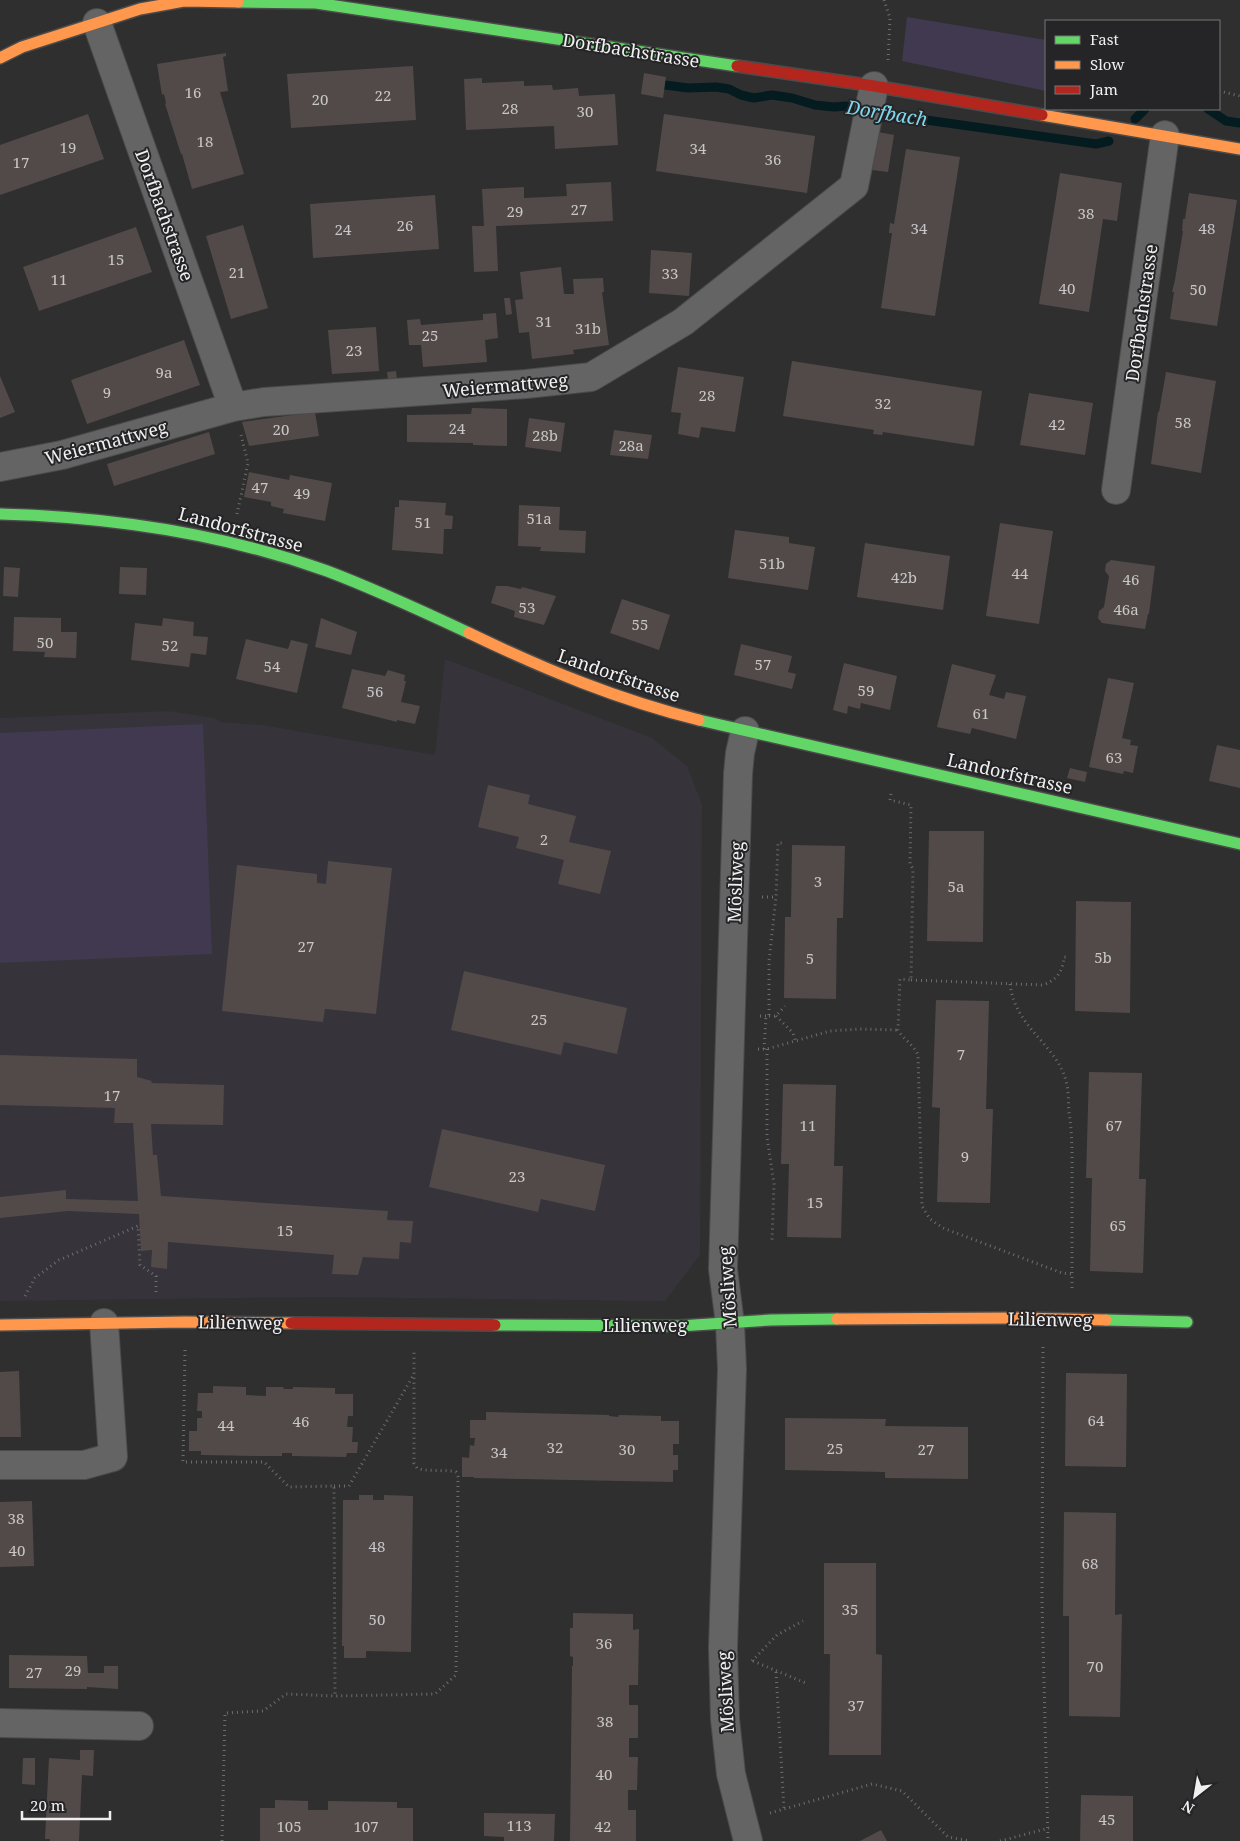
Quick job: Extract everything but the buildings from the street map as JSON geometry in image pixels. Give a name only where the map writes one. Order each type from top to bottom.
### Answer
[{"type":"street","name":"Dorfbachstrasse","points":[[0,58],[22,47],[140,9],[184,1],[316,3],[880,88],[1240,148]]},
{"type":"street","name":"Dorfbachstrasse","points":[[97,23],[233,407]]},
{"type":"street","name":"Weiermattweg","points":[[0,467],[62,455],[233,407],[264,402],[526,384],[591,377],[683,322],[854,186],[866,130],[880,88]]},
{"type":"street","name":"Dorfbachstrasse","points":[[1116,490],[1165,135]]},
{"type":"street","name":"Landorfstrasse","points":[[0,514],[44,514],[138,523],[186,531],[246,545],[298,561],[370,588],[543,668],[608,693],[677,714],[1240,844]]},
{"type":"street","name":"Mösliweg","points":[[745,731],[738,774],[723,1270],[730,1324],[732,1369],[723,1648],[725,1719],[731,1774],[745,1830]]},
{"type":"street","name":"Lilienweg","points":[[4,1325],[185,1322],[679,1326],[771,1320],[1042,1319],[1187,1322]]},
{"type":"street","points":[[0,1465],[84,1466],[114,1457],[104,1323]]},
{"type":"street","points":[[0,1723],[139,1726]]},
{"type":"path","points":[[880,88],[890,18],[884,0]]},
{"type":"path","points":[[1220,91],[1240,96]]},
{"type":"path","points":[[233,407],[248,463],[235,522]]},
{"type":"path","points":[[892,789],[890,800],[910,805],[910,864],[913,869],[912,980]]},
{"type":"path","points":[[772,1241],[774,1184],[767,1137],[766,1049],[769,961],[776,897],[778,843],[782,843]]},
{"type":"path","points":[[1069,957],[1064,957],[1063,967],[1053,981],[1043,986],[900,979],[898,1030],[901,1036],[916,1050],[918,1055],[922,1148],[920,1188],[922,1206],[930,1219],[943,1228],[1062,1273],[1072,1274]]},
{"type":"path","points":[[1010,984],[1012,997],[1023,1021],[1062,1068],[1067,1085],[1072,1127],[1072,1319]]},
{"type":"path","points":[[732,1014],[776,1016],[786,1006]]},
{"type":"path","points":[[776,1016],[792,1033],[795,1040]]},
{"type":"path","points":[[731,1048],[766,1049],[830,1031],[898,1030]]},
{"type":"path","points":[[4,1325],[35,1278],[59,1260],[138,1226],[140,1265],[156,1276],[156,1322]]},
{"type":"path","points":[[1042,1319],[1042,1602],[1048,1841]]},
{"type":"path","points":[[185,1322],[183,1462],[264,1462],[289,1487],[349,1486],[413,1375]]},
{"type":"path","points":[[222,1841],[225,1713],[263,1711],[286,1694],[335,1696],[435,1694],[456,1675],[458,1477],[456,1472],[452,1471],[417,1468],[414,1462],[413,1375],[415,1324]]},
{"type":"path","points":[[334,1486],[335,1696]]},
{"type":"path","points":[[752,1661],[777,1636],[803,1621]]},
{"type":"path","points":[[723,1648],[808,1684]]},
{"type":"path","points":[[776,1672],[784,1809]]},
{"type":"path","points":[[745,1830],[784,1809],[872,1784],[902,1791],[948,1837],[970,1841]]},
{"type":"path","points":[[1000,1841],[1049,1828]]},
{"type":"shaded area","points":[[907,17],[1045,40],[1045,91],[902,61]]},
{"type":"shaded area","points":[[445,659],[652,738],[687,766],[702,804],[700,1255],[665,1301],[325,1297],[0,1301],[0,718],[168,711],[214,718],[221,722],[262,725],[435,755]]},
{"type":"shaded area","points":[[203,724],[212,954],[0,963],[0,733]]},
{"type":"waterway","name":"Dorfbach","points":[[665,85],[688,88],[716,87],[729,89],[741,95],[754,98],[772,95],[792,98],[815,105],[846,106],[857,111],[882,117],[898,116],[1096,144],[1109,141]]},
{"type":"waterway","name":"Dorfbach","points":[[1135,119],[1144,110]]},
{"type":"waterway","name":"Dorfbach","points":[[1210,110],[1226,121],[1240,123]]},
{"type":"traffic: fast","points":[[238,2],[316,3],[737,66]]},
{"type":"traffic: fast","points":[[0,514],[125,523],[166,529],[247,546],[345,578],[469,633]]},
{"type":"traffic: fast","points":[[699,720],[1240,844]]},
{"type":"traffic: fast","points":[[495,1325],[679,1326],[771,1320],[837,1319]]},
{"type":"traffic: fast","points":[[1106,1320],[1187,1322]]},
{"type":"traffic: slow","points":[[0,58],[22,47],[140,9],[184,1],[238,2]]},
{"type":"traffic: slow","points":[[1042,115],[1240,149]]},
{"type":"traffic: slow","points":[[469,633],[526,659],[610,693],[699,720]]},
{"type":"traffic: slow","points":[[837,1319],[1022,1318],[1106,1320]]},
{"type":"traffic: slow","points":[[0,1325],[185,1322],[291,1323]]},
{"type":"traffic: jam","points":[[737,66],[874,86],[1042,115]]},
{"type":"traffic: jam","points":[[291,1323],[495,1325]]}]
